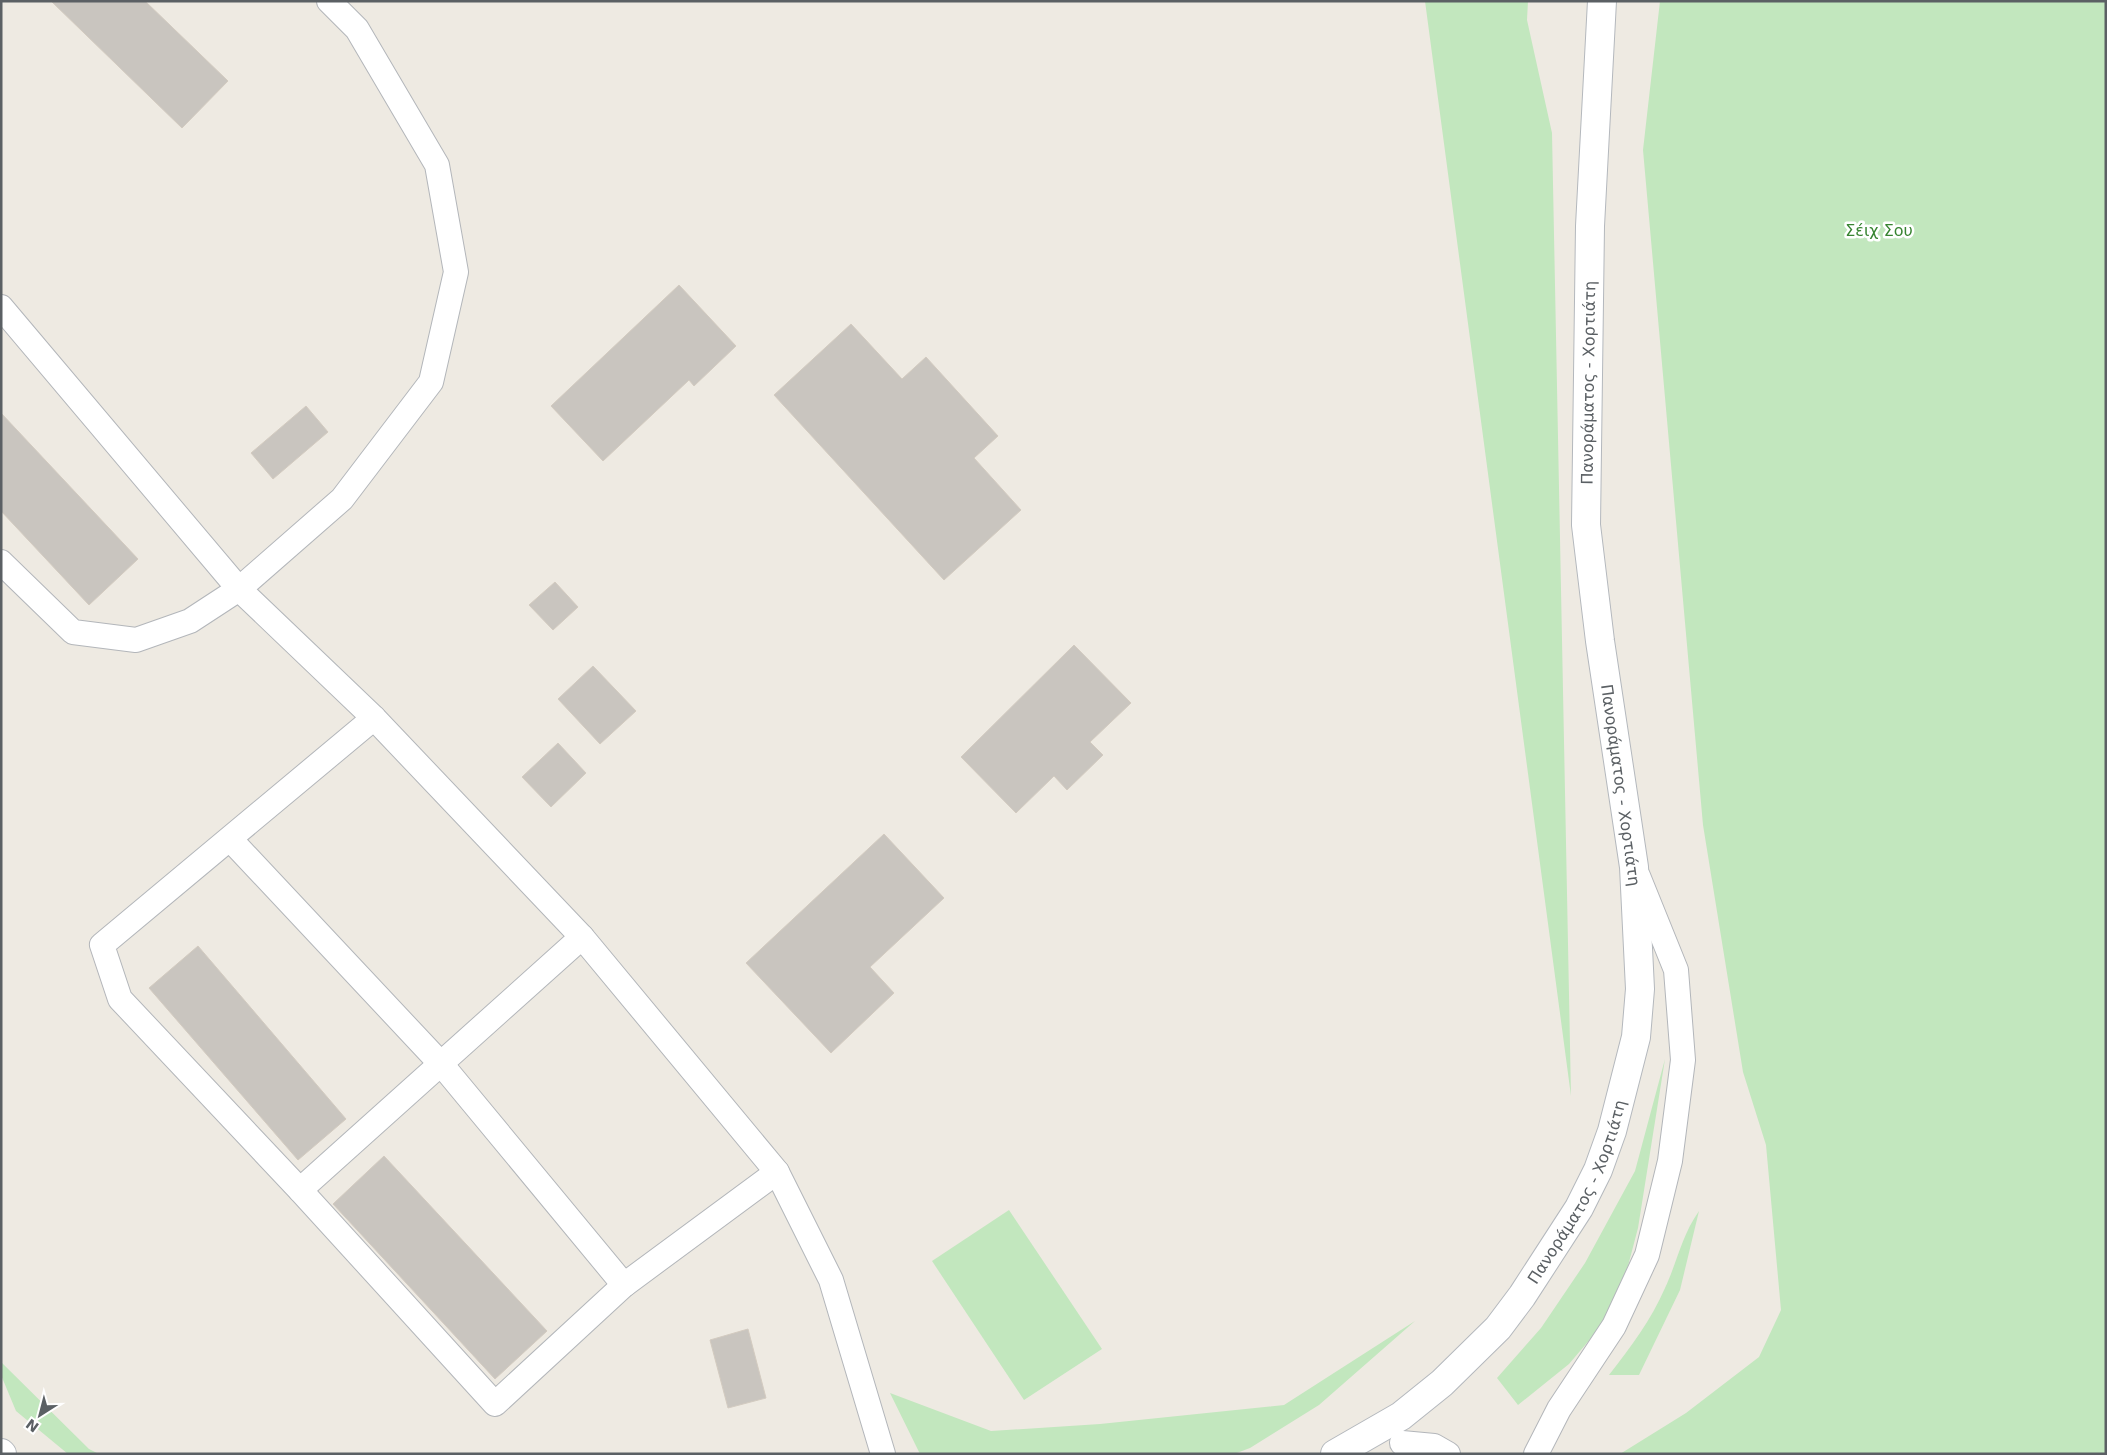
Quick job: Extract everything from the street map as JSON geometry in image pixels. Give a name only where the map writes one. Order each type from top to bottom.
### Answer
[{"type":"main road","name":"Πανοράματος - Χορτιάτη","points":[[1335,1454],[1401,1416],[1454,1372],[1498,1328],[1555,1247],[1579,1208],[1598,1170],[1615,1123],[1636,1037],[1640,988],[1634,867],[1600,641],[1586,525],[1590,226],[1602,1]]},
{"type":"lane","points":[[1,562],[74,632],[136,640],[190,620],[239,589],[342,499],[431,382],[456,272],[437,165],[357,30],[329,1]]},
{"type":"lane","points":[[1,307],[239,589],[374,718],[582,937],[777,1172],[831,1280],[883,1454]]},
{"type":"lane","points":[[374,718],[102,945],[120,999],[300,1190],[495,1404],[624,1285],[777,1172]]},
{"type":"lane","points":[[230,839],[442,1065],[624,1285]]},
{"type":"lane","points":[[1536,1454],[1559,1409],[1614,1326],[1647,1255],[1670,1160],[1683,1060],[1676,970],[1634,867]]},
{"type":"lane","points":[[300,1190],[442,1065],[582,937]]},
{"type":"lane","points":[[1401,1416],[1403,1448],[1434,1446],[1448,1454]]},
{"type":"green space","points":[[1425,1],[1528,1],[1527,20],[1552,133],[1571,1096]]},
{"type":"green space","name":"Σέιχ Σου","points":[[1660,1],[2106,1],[2106,1454],[1620,1454],[1686,1413],[1759,1357],[1781,1310],[1766,1145],[1743,1072],[1703,825],[1643,150]]},
{"type":"green space","points":[[1665,1059],[1638,1228],[1628,1266],[1603,1324],[1569,1364],[1518,1405],[1497,1378],[1541,1328],[1585,1263],[1635,1171]]},
{"type":"green space","points":[[1009,1210],[1102,1349],[1024,1400],[932,1261]]},
{"type":"green space","points":[[1699,1211],[1680,1290],[1639,1375],[1609,1375],[1647,1322],[1669,1278],[1688,1230]]},
{"type":"green space","points":[[1415,1321],[1319,1405],[1250,1448],[1234,1454],[920,1454],[890,1393],[991,1431],[1100,1424],[1284,1405]]},
{"type":"green space","points":[[1,1362],[89,1449],[99,1454],[68,1454],[16,1411],[1,1375]]},
{"type":"building","points":[[51,1],[145,1],[228,81],[182,128]]},
{"type":"building","points":[[679,285],[736,346],[694,386],[689,380],[603,461],[551,406]]},
{"type":"building","points":[[851,324],[902,379],[926,357],[998,436],[974,458],[1021,510],[944,580],[774,395]]},
{"type":"building","points":[[306,406],[328,432],[273,479],[251,453]]},
{"type":"building","points":[[1,413],[138,559],[89,605],[1,511]]},
{"type":"building","points":[[555,582],[578,607],[553,630],[529,605]]},
{"type":"building","points":[[1074,645],[1131,703],[1090,742],[1103,755],[1067,790],[1054,776],[1016,813],[961,757]]},
{"type":"building","points":[[593,666],[636,711],[600,744],[558,699]]},
{"type":"building","points":[[558,743],[586,773],[551,807],[522,777]]},
{"type":"building","points":[[884,834],[944,898],[870,967],[894,993],[831,1053],[746,963]]},
{"type":"building","points":[[198,946],[346,1119],[298,1160],[149,988]]},
{"type":"building","points":[[384,1156],[547,1331],[495,1379],[333,1204]]},
{"type":"building","points":[[748,1329],[766,1398],[728,1408],[710,1340]]}]
